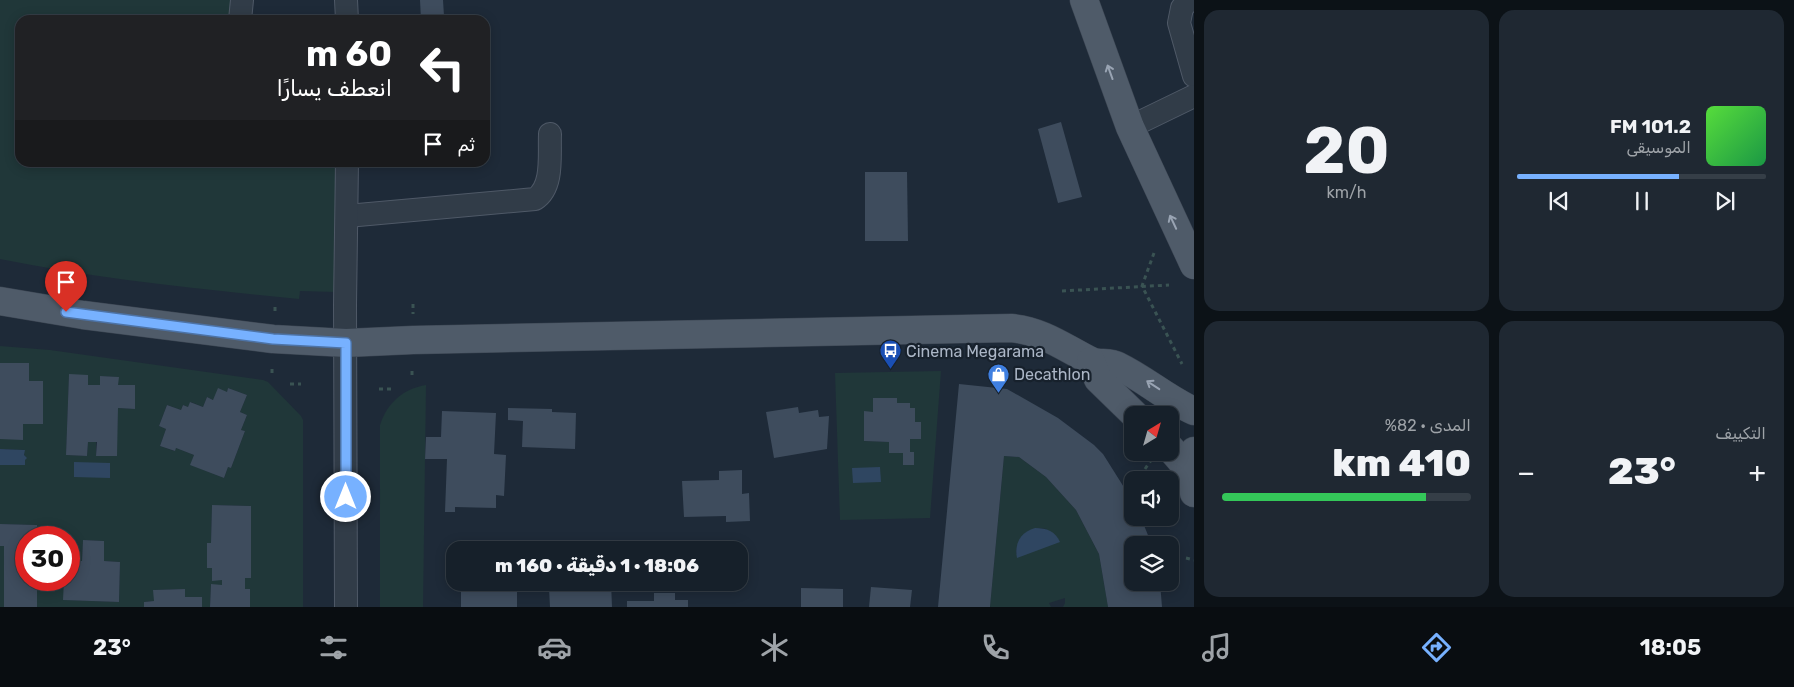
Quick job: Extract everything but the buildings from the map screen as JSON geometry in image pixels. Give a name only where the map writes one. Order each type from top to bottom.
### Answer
[{"type":"main road","points":[[1084,0],[1130,127],[1194,265]]},
{"type":"main road","points":[[0,301],[83,315],[264,338],[346,343],[1021,329],[1065,346],[1091,361],[1115,364],[1139,376],[1194,411]]},
{"type":"main road","points":[[1091,361],[1098,379],[1126,406]]},
{"type":"main road","points":[[1179,458],[1193,474]]},
{"type":"street","points":[[240,15],[242,0]]},
{"type":"street","points":[[346,0],[347,15]]},
{"type":"street","points":[[1189,0],[1182,8],[1179,23],[1194,76]]},
{"type":"street","points":[[1130,127],[1194,96]]},
{"type":"street","points":[[347,216],[535,199],[543,193],[548,182],[550,134]]},
{"type":"street","points":[[346,607],[347,167]]},
{"type":"path","points":[[1154,253],[1142,286],[1182,364]]},
{"type":"path","points":[[1062,291],[1169,285]]},
{"type":"path","points":[[274,311],[275,303]]},
{"type":"path","points":[[413,304],[413,314]]},
{"type":"path","points":[[272,367],[272,373]]},
{"type":"path","points":[[412,369],[412,375]]},
{"type":"path","points":[[290,384],[301,384]]},
{"type":"path","points":[[379,389],[392,389]]},
{"type":"path","points":[[1186,558],[1194,560]]},
{"type":"green space","points":[[0,0],[236,0],[235,15],[15,15],[15,167],[344,167],[336,292],[300,291],[299,299],[111,278],[0,259]]},
{"type":"green space","points":[[0,346],[50,350],[268,382],[303,420],[303,607],[250,607],[245,589],[245,578],[251,578],[251,506],[212,505],[211,543],[207,543],[207,568],[212,568],[212,580],[222,580],[222,585],[211,585],[210,607],[202,607],[202,597],[185,597],[184,589],[154,590],[154,601],[144,602],[144,607],[37,607],[37,591],[64,591],[64,600],[119,602],[120,562],[104,561],[104,541],[83,540],[82,561],[80,561],[80,526],[0,524],[0,465],[25,465],[24,450],[0,449],[0,439],[22,439],[23,424],[43,424],[43,381],[29,381],[29,363],[0,363]],"holes":[[[69,375],[88,375],[88,385],[100,385],[101,376],[118,377],[118,385],[135,386],[135,409],[118,408],[116,456],[96,456],[96,442],[88,442],[87,456],[66,455]],[[228,388],[247,395],[240,412],[247,415],[241,430],[245,431],[231,468],[228,467],[224,478],[191,465],[194,455],[176,448],[174,451],[160,446],[166,429],[159,426],[167,405],[181,410],[183,405],[188,407],[191,402],[203,407],[207,397],[213,400],[227,392]]]},
{"type":"green space","points":[[941,371],[930,518],[840,520],[835,373]],"holes":[[[873,398],[896,398],[897,403],[909,403],[910,408],[915,408],[915,422],[921,423],[921,438],[910,439],[910,452],[914,452],[914,465],[903,464],[903,453],[889,453],[889,442],[864,441],[864,412],[873,412]]]},
{"type":"green space","points":[[426,385],[423,607],[380,607],[380,425],[387,410],[397,398],[410,390]]},
{"type":"green space","points":[[1004,456],[1019,457],[1046,477],[1076,510],[1099,554],[1108,607],[1063,607],[1065,598],[1049,603],[1051,607],[990,607]],"holes":[[[1039,528],[1047,529],[1016,554],[1017,546]]]},
{"type":"green space","points":[[0,546],[4,546],[4,607],[0,607]]},
{"type":"water","points":[[0,449],[25,450],[24,455],[27,458],[25,465],[0,465]]},
{"type":"water","points":[[74,462],[110,463],[110,478],[74,477]]},
{"type":"water","points":[[880,467],[881,482],[853,483],[852,468]]},
{"type":"water","points":[[1035,528],[1050,531],[1056,535],[1060,542],[1017,558],[1018,543],[1022,535]]},
{"type":"place","name":"Cinema Megarama","points":[[890,370]]},
{"type":"place","name":"Decathlon","points":[[998,393]]},
{"type":"route","points":[[66,312],[273,339],[346,343],[346,497]]}]
